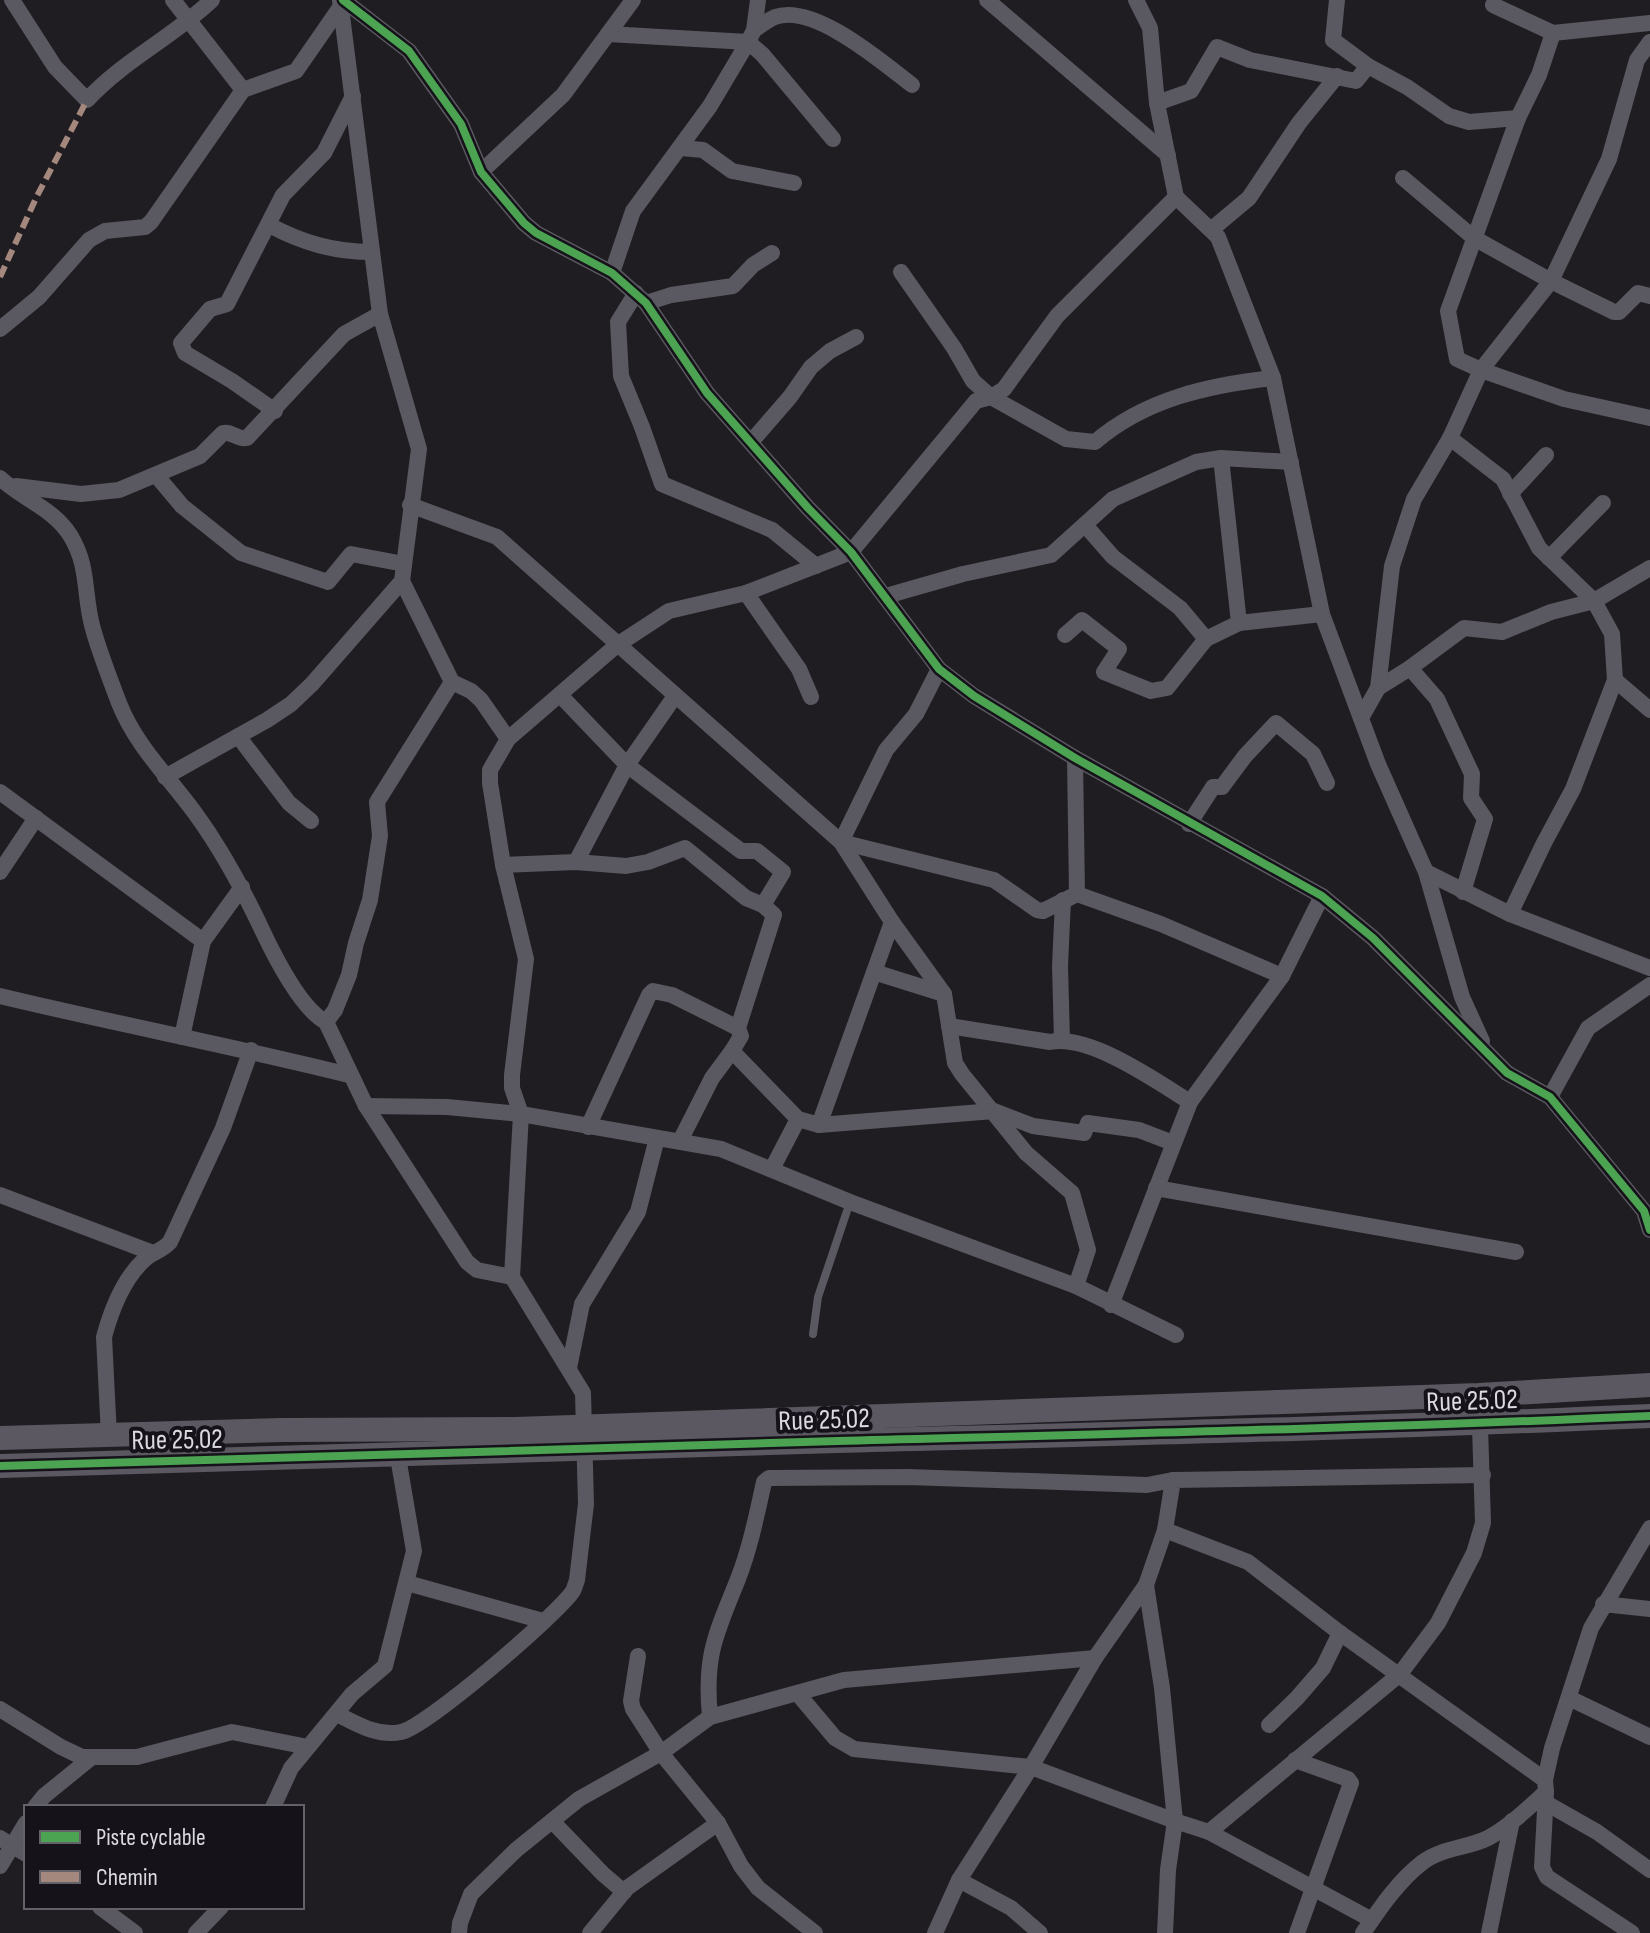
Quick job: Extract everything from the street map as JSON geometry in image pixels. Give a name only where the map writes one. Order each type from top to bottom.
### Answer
[{"type":"main road","points":[[0,1438],[283,1430],[516,1429],[1479,1395],[1650,1385]]},
{"type":"main road","name":"Rue 25.02","points":[[0,1466],[398,1457],[1650,1416]]},
{"type":"street","points":[[12,0],[55,67],[87,100],[108,78],[190,21],[212,0]]},
{"type":"street","points":[[173,0],[243,90]]},
{"type":"street","points":[[481,172],[563,95],[633,0]]},
{"type":"street","points":[[612,273],[633,211],[710,106],[751,36],[758,0]]},
{"type":"street","points":[[987,0],[1168,155]]},
{"type":"street","points":[[1136,0],[1150,28],[1157,103],[1176,197],[1218,237],[1273,378],[1322,614],[1361,718],[1426,872],[1462,997],[1488,1053]]},
{"type":"street","points":[[1337,0],[1333,40],[1368,66],[1459,119],[1469,122],[1518,118]]},
{"type":"street","points":[[0,329],[39,297],[89,240],[105,231],[145,227],[151,222],[243,90],[296,71],[348,3]]},
{"type":"street","points":[[348,3],[353,96],[380,314],[419,449],[403,573],[452,682],[481,700],[508,739]]},
{"type":"street","points":[[348,3],[409,51],[461,124],[481,172],[524,223],[536,233],[612,273],[641,298],[707,393],[851,552],[939,669],[974,696],[1075,758],[1322,896],[1384,948],[1507,1073],[1550,1097],[1647,1204],[1650,1230]]},
{"type":"street","points":[[1493,5],[1553,33],[1650,23]]},
{"type":"street","points":[[608,34],[751,36],[777,16],[811,17],[867,51],[912,85]]},
{"type":"street","points":[[1553,33],[1539,75],[1518,118],[1448,311],[1457,359],[1564,399],[1650,418]]},
{"type":"street","points":[[751,36],[762,54],[833,139]]},
{"type":"street","points":[[1361,718],[1378,688],[1395,552],[1414,499],[1450,438],[1481,370],[1551,281],[1609,159],[1637,60],[1650,42]]},
{"type":"street","points":[[1157,103],[1191,91],[1217,47],[1250,60],[1356,81],[1368,66]]},
{"type":"street","points":[[1212,229],[1249,198],[1299,123],[1337,76]]},
{"type":"street","points":[[275,411],[185,353],[181,346],[210,309],[227,304],[283,195],[324,153],[353,96]]},
{"type":"street","points":[[681,148],[703,150],[732,171],[794,183]]},
{"type":"street","points":[[1403,178],[1474,238],[1551,281],[1619,312],[1638,293],[1650,296]]},
{"type":"street","points":[[337,1714],[377,1732],[406,1732],[450,1703],[543,1621],[567,1598],[577,1580],[586,1504],[583,1393],[512,1277],[521,1114],[512,1088],[512,1075],[526,959],[503,865],[490,770],[508,739],[617,645],[669,611],[746,593],[851,552],[976,401],[1000,393],[1057,316],[1176,197]]},
{"type":"street","points":[[269,225],[315,246],[372,252]]},
{"type":"street","points":[[772,253],[753,265],[733,286],[641,298],[618,322],[621,376],[662,484],[772,530],[816,566]]},
{"type":"street","points":[[901,272],[973,381],[991,397],[1066,439],[1095,442],[1116,424],[1182,395],[1220,384],[1273,378]]},
{"type":"street","points":[[4,481],[81,494],[119,490],[200,456],[223,433],[228,432],[240,439],[247,438],[344,334],[380,314]]},
{"type":"street","points":[[751,442],[811,367],[830,351],[856,337]]},
{"type":"street","points":[[1450,438],[1503,479],[1539,548],[1594,601],[1612,634],[1615,680],[1573,789],[1510,914]]},
{"type":"street","points":[[1510,494],[1546,455]]},
{"type":"street","points":[[886,596],[963,574],[1051,555],[1113,499],[1185,466],[1221,458],[1291,462]]},
{"type":"street","points":[[1221,458],[1239,623]]},
{"type":"street","points":[[156,475],[182,506],[246,556],[328,582],[351,554],[403,573]]},
{"type":"street","points":[[4,481],[51,514],[77,547],[84,565],[92,627],[120,707],[145,753],[194,812],[242,887],[271,947],[303,999],[316,1016],[326,1022],[366,1106],[467,1262],[477,1270],[512,1277]]},
{"type":"street","points":[[1549,558],[1603,503]]},
{"type":"street","points":[[410,505],[497,537],[841,842],[892,922],[944,994],[955,1063],[1026,1153],[1072,1193],[1088,1250],[1076,1286]]},
{"type":"street","points":[[1085,525],[1113,557],[1180,608],[1206,639]]},
{"type":"street","points":[[1378,688],[1464,628],[1502,632],[1551,612],[1594,601],[1650,568]]},
{"type":"street","points":[[165,777],[291,704],[312,684],[403,573]]},
{"type":"street","points":[[746,593],[799,669],[811,697]]},
{"type":"street","points":[[1065,635],[1082,620],[1119,649],[1104,672],[1151,691],[1167,688],[1206,639],[1239,623],[1322,614]]},
{"type":"street","points":[[1410,668],[1437,699],[1472,774],[1471,798],[1485,819],[1463,892]]},
{"type":"street","points":[[841,842],[886,750],[916,714],[939,669]]},
{"type":"street","points":[[1615,680],[1650,710]]},
{"type":"street","points":[[326,1022],[335,1010],[349,975],[370,900],[380,836],[377,802],[452,682]]},
{"type":"street","points":[[560,695],[627,765],[741,851],[757,851],[783,872],[763,905]]},
{"type":"street","points":[[576,862],[627,765],[675,696]]},
{"type":"street","points":[[1189,824],[1213,787],[1222,787],[1245,756],[1276,723],[1313,754],[1327,783]]},
{"type":"street","points":[[238,736],[289,803],[311,821]]},
{"type":"street","points":[[1062,1040],[1060,966],[1070,897],[1075,758]]},
{"type":"street","points":[[0,792],[203,941]]},
{"type":"street","points":[[0,872],[36,818]]},
{"type":"street","points":[[841,842],[994,880],[1037,910],[1043,911],[1070,897],[1161,924],[1282,976]]},
{"type":"street","points":[[503,865],[576,862],[626,866],[648,862],[685,848],[746,898],[763,905],[774,915],[738,1028],[741,1036],[712,1078],[680,1141]]},
{"type":"street","points":[[1426,872],[1510,914],[1650,968]]},
{"type":"street","points":[[182,1037],[203,941],[242,887]]},
{"type":"street","points":[[1111,1305],[1190,1102],[1282,976],[1322,896]]},
{"type":"street","points":[[819,1125],[892,922]]},
{"type":"street","points":[[874,972],[944,994]]},
{"type":"street","points":[[1550,1097],[1588,1028],[1650,985]]},
{"type":"street","points":[[588,1127],[653,991],[672,995],[738,1028]]},
{"type":"street","points":[[0,996],[251,1050],[349,1075]]},
{"type":"street","points":[[949,1026],[1050,1042],[1062,1040],[1122,1060],[1190,1102]]},
{"type":"street","points":[[109,1436],[104,1337],[108,1322],[132,1272],[170,1242],[223,1128],[251,1050]]},
{"type":"street","points":[[732,1051],[798,1119],[819,1125],[994,1111],[1033,1126],[1084,1133],[1088,1123],[1139,1130],[1173,1143]]},
{"type":"street","points":[[366,1106],[447,1107],[521,1114],[721,1149],[850,1202],[1076,1286],[1176,1335]]},
{"type":"street","points":[[772,1169],[798,1119]]},
{"type":"street","points":[[569,1368],[582,1304],[638,1212],[657,1138]]},
{"type":"street","points":[[1156,1188],[1516,1252]]},
{"type":"street","points":[[0,1195],[153,1253]]},
{"type":"street","points":[[1209,1832],[1400,1674],[1438,1623],[1474,1553],[1483,1523],[1479,1395]]},
{"type":"street","points":[[274,1805],[291,1768],[352,1694],[385,1666],[414,1551],[398,1457]]},
{"type":"street","points":[[710,1717],[707,1686],[713,1643],[738,1578],[764,1482],[769,1478],[908,1477],[1147,1485],[1173,1480],[1483,1475]]},
{"type":"street","points":[[935,1933],[959,1880],[1095,1658],[1146,1585],[1165,1530],[1173,1480]]},
{"type":"street","points":[[1632,1933],[1547,1877],[1542,1867],[1552,1748],[1591,1628],[1650,1528]]},
{"type":"street","points":[[1165,1530],[1248,1562],[1340,1633],[1400,1674],[1597,1832],[1650,1870]]},
{"type":"street","points":[[407,1583],[543,1621]]},
{"type":"street","points":[[1146,1585],[1165,1716],[1175,1821],[1168,1870],[1165,1933]]},
{"type":"street","points":[[1603,1604],[1650,1609]]},
{"type":"street","points":[[1269,1725],[1323,1668],[1340,1633]]},
{"type":"street","points":[[638,1656],[631,1701],[661,1753],[718,1823],[741,1866],[758,1888],[815,1933]]},
{"type":"street","points":[[459,1933],[460,1923],[475,1889],[516,1850],[579,1799],[661,1753],[710,1717],[844,1680],[1095,1658]]},
{"type":"street","points":[[798,1694],[835,1738],[854,1749],[1031,1767],[1209,1832],[1314,1890],[1367,1926],[1392,1894],[1425,1861],[1454,1848],[1487,1839],[1546,1792]]},
{"type":"street","points":[[1569,1698],[1650,1737]]},
{"type":"street","points":[[0,1709],[82,1757],[137,1757],[232,1732],[308,1747]]},
{"type":"street","points":[[37,1805],[92,1757]]},
{"type":"street","points":[[1295,1760],[1348,1779],[1351,1783],[1297,1933]]},
{"type":"street","points":[[552,1821],[624,1892]]},
{"type":"street","points":[[1489,1933],[1512,1821]]},
{"type":"street","points":[[590,1933],[624,1892],[718,1823]]},
{"type":"street","points":[[0,1866],[24,1827]]},
{"type":"street","points":[[959,1880],[1011,1908],[1040,1933]]},
{"type":"street","points":[[103,1909],[135,1933]]},
{"type":"street","points":[[197,1933],[219,1909]]},
{"type":"lane","points":[[813,1334],[818,1297],[850,1202]]},
{"type":"marked path","points":[[0,277],[37,196],[87,100]]},
{"type":"cycle path","points":[[343,0],[409,51],[461,124],[481,172],[524,223],[536,233],[612,273],[646,303],[707,393],[851,552],[939,669],[974,696],[1075,758],[1322,896],[1373,938],[1507,1073],[1550,1097],[1644,1211],[1650,1230]]},
{"type":"cycle path","points":[[0,1466],[1650,1416]]}]
